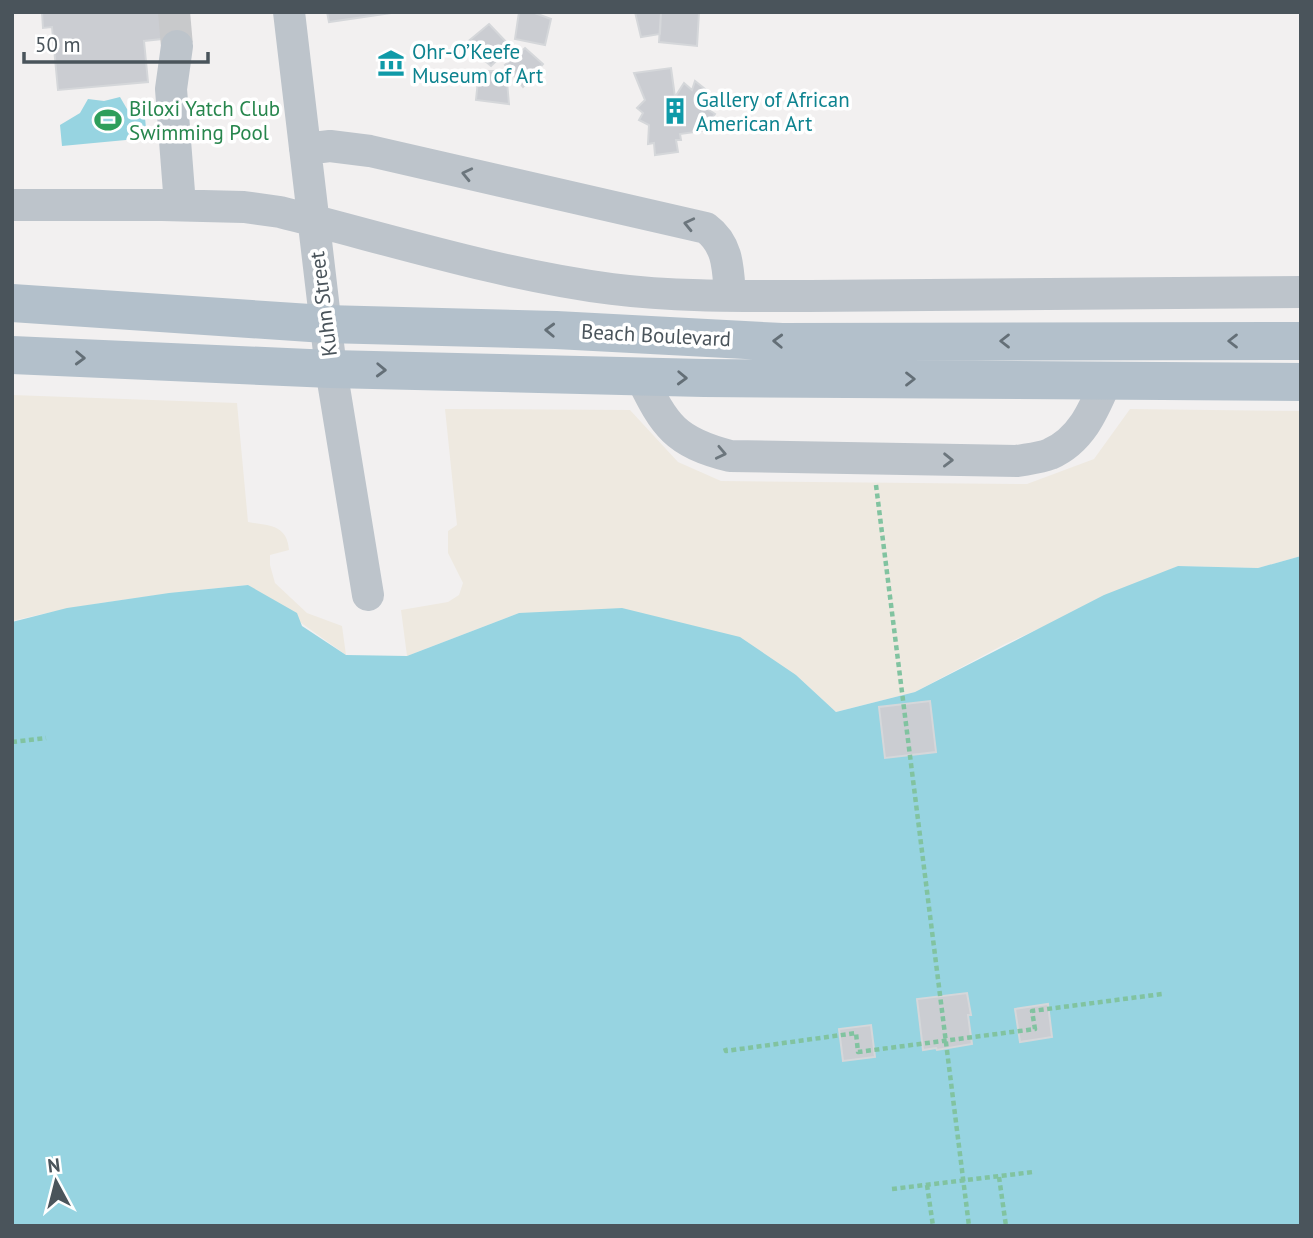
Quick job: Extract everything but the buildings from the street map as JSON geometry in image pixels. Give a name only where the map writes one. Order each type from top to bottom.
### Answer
[{"type":"main road","name":"Beach Boulevard","points":[[12,303],[325,324],[556,330],[782,342],[1301,341]]},
{"type":"main road","name":"Beach Boulevard","points":[[12,355],[331,369],[641,377],[1301,382]]},
{"type":"street","name":"Kuhn Street","points":[[289,12],[331,369],[368,595]]},
{"type":"street","points":[[177,46],[171,89],[180,205]]},
{"type":"street","points":[[305,149],[330,146],[370,151],[706,228],[715,234],[727,259],[730,296]]},
{"type":"street","points":[[12,205],[180,205],[244,207],[280,212],[508,270],[613,289],[730,296],[1301,292]]},
{"type":"street","points":[[641,377],[656,408],[678,435],[700,448],[730,456],[1017,461],[1049,454],[1070,442],[1086,424],[1107,379]]},
{"type":"path","points":[[875,477],[969,1226]]},
{"type":"path","points":[[12,743],[46,738]]},
{"type":"path","points":[[725,1048],[726,1051],[856,1033],[858,1052],[1035,1029],[1032,1011],[1161,994]]},
{"type":"path","points":[[892,1189],[1033,1172]]},
{"type":"path","points":[[999,1177],[1006,1226]]},
{"type":"path","points":[[927,1185],[933,1226]]},
{"type":"sand","points":[[12,395],[237,403],[248,522],[276,528],[285,535],[289,550],[270,555],[275,583],[307,613],[342,626],[346,655],[248,585],[129,599],[12,621]]},
{"type":"sand","points":[[445,409],[630,410],[678,462],[721,481],[1027,484],[1094,459],[1130,409],[1301,411],[1301,556],[1258,568],[1178,566],[1005,644],[915,692],[836,712],[796,675],[519,613],[407,656],[401,610],[448,602],[459,595],[463,583],[448,553],[448,531],[457,525]]},
{"type":"water","name":"Biloxi Yatch Club Swimming Pool","points":[[120,97],[127,109],[145,118],[147,138],[62,146],[60,125],[80,113],[88,99],[104,101]]},
{"type":"water","points":[[1301,556],[1301,1226],[12,1226],[12,622],[67,608],[248,585],[297,613],[302,626],[346,655],[407,656],[519,613],[622,608],[740,637],[796,675],[836,712],[915,692],[1104,595],[1178,566],[1258,568]]},
{"type":"tunnel","points":[[174,12],[177,46]]},
{"type":"place","name":"Ohr-O’Keefe Museum of Art","points":[[391,63]]},
{"type":"place","name":"Gallery of African American Art","points":[[675,111]]},
{"type":"place","name":"Biloxi Yatch Club Swimming Pool","points":[[108,120]]}]
